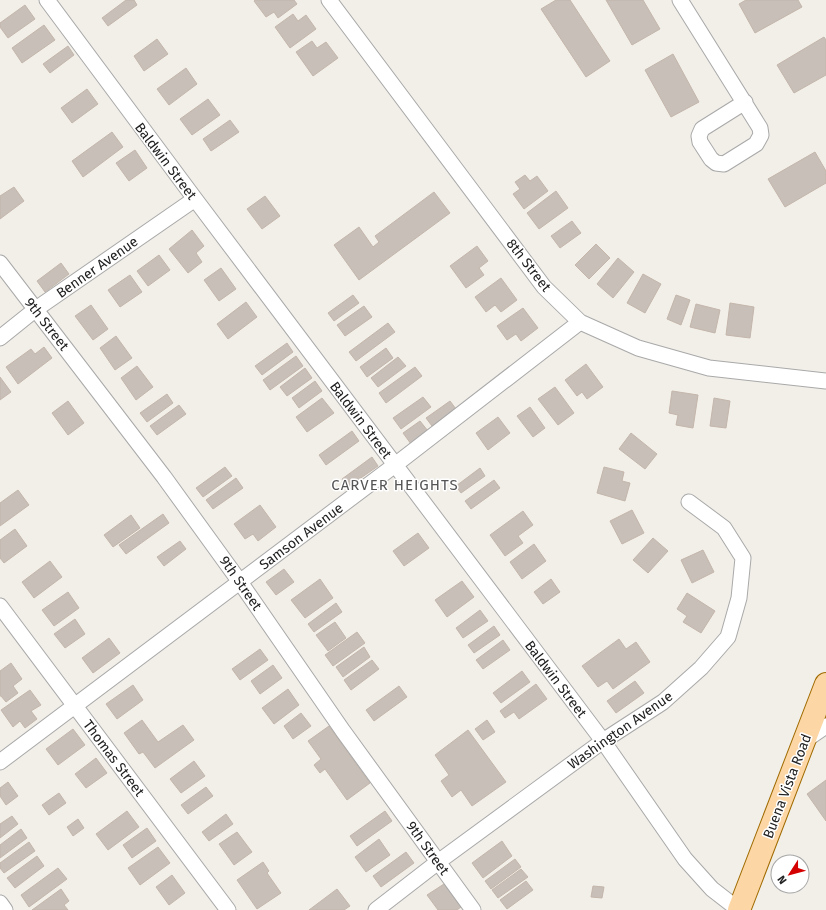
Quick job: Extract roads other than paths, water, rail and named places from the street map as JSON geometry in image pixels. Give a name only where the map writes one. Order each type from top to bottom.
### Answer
[{"type":"main road","name":"Buena Vista Road","points":[[739,910],[826,684]]},
{"type":"street","name":"Baldwin Street","points":[[47,0],[603,741],[685,859],[712,889],[739,910]]},
{"type":"street","name":"8th Street","points":[[329,0],[544,287],[580,322],[638,348],[709,368],[826,381]]},
{"type":"street","points":[[680,0],[745,102]]},
{"type":"street","name":"Benner Avenue","points":[[0,338],[36,310],[195,199]]},
{"type":"street","name":"9th Street","points":[[0,263],[164,477],[240,582],[343,731],[473,910]]},
{"type":"street","name":"Samson Avenue","points":[[0,762],[395,465],[580,322]]},
{"type":"street","name":"Washington Avenue","points":[[376,910],[438,862],[603,741],[663,702],[702,668],[728,637],[739,598],[743,558],[724,528],[689,502]]},
{"type":"street","name":"Thomas Street","points":[[0,606],[228,910]]},
{"type":"street","points":[[804,741],[826,726]]},
{"type":"street","points":[[0,903],[5,910]]},
{"type":"district","name":"CARVER HEIGHTS","points":[[395,485]]}]
